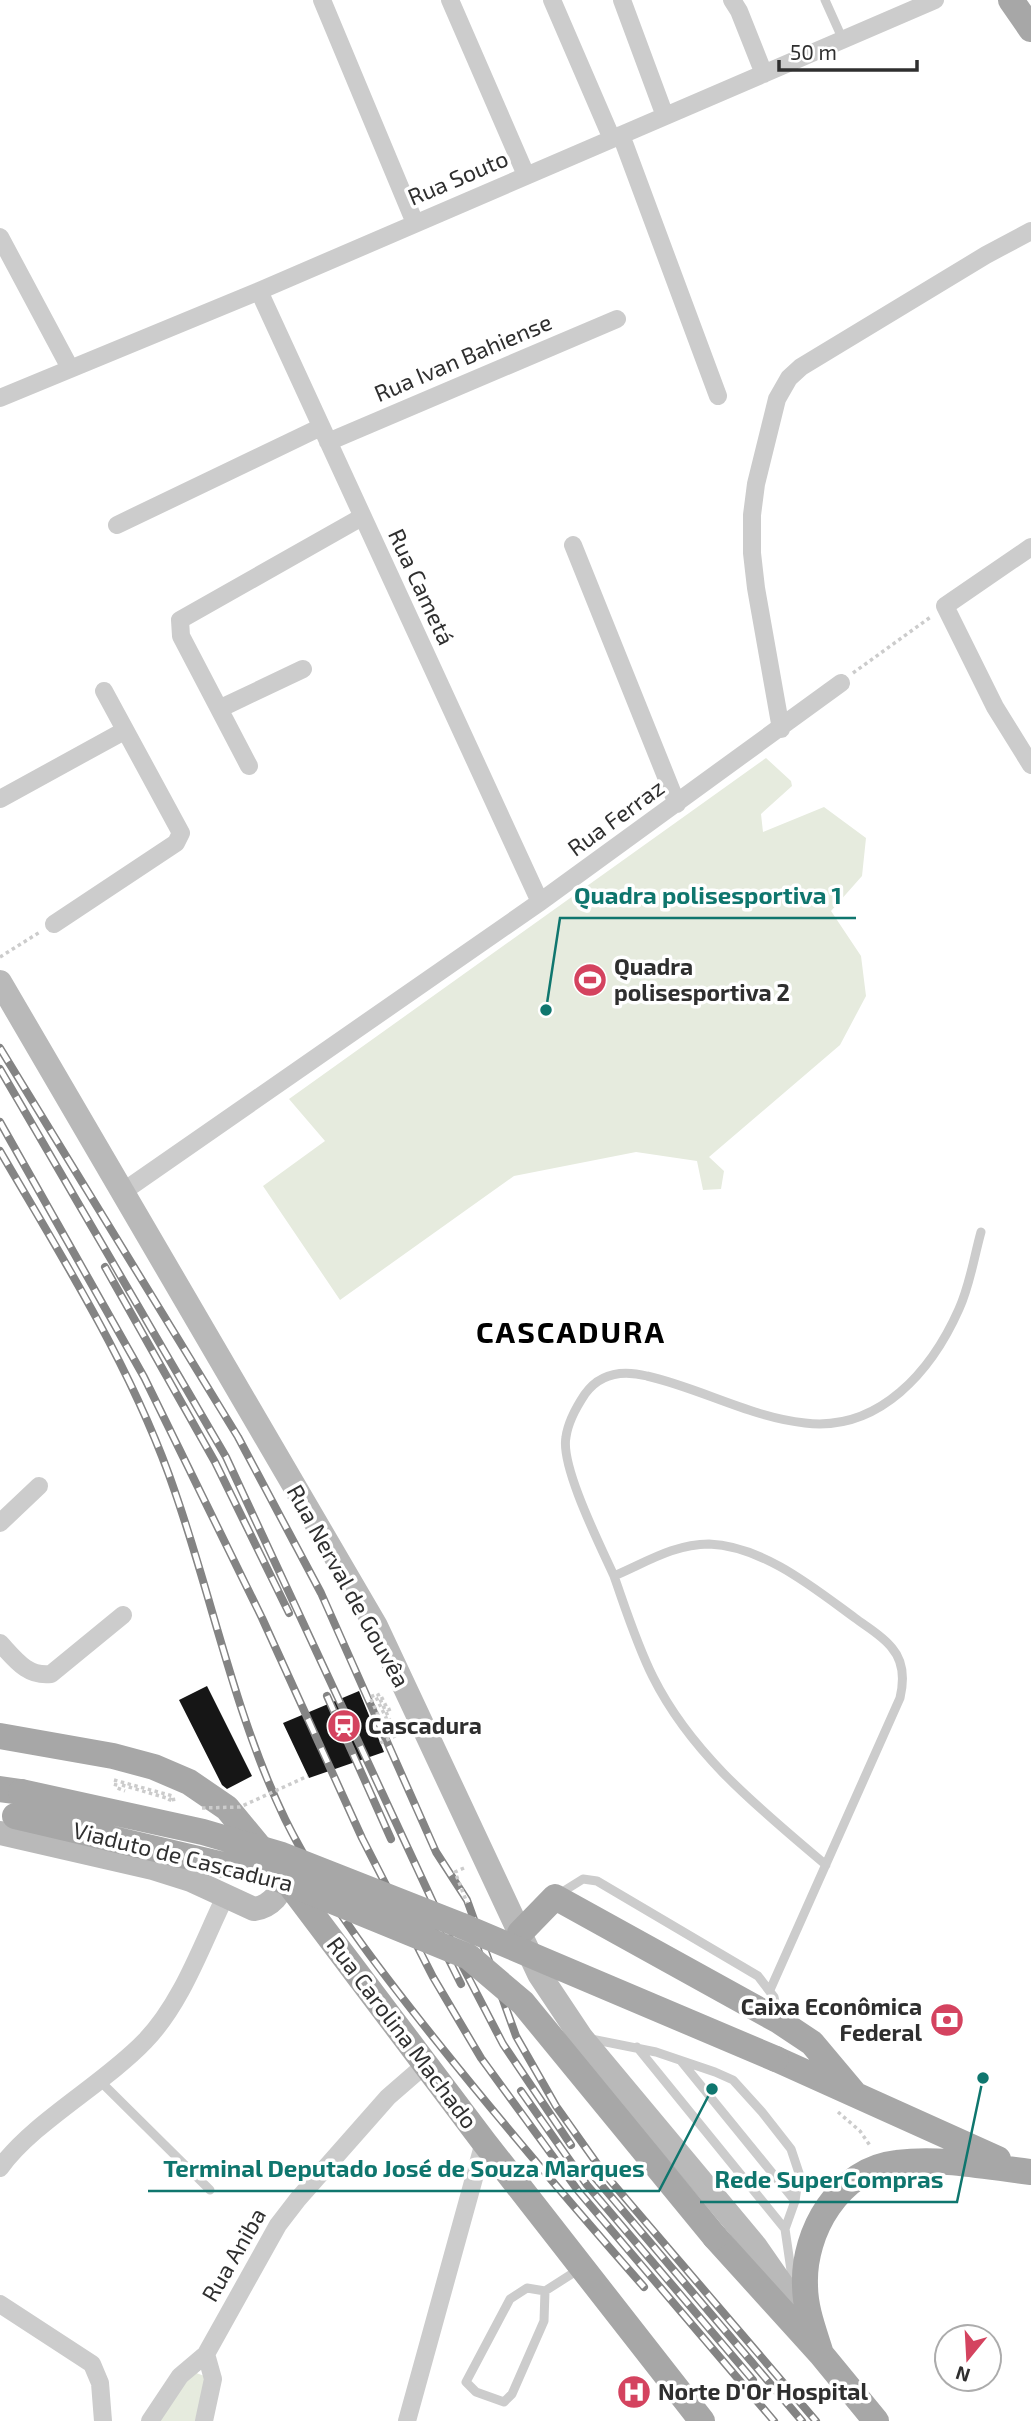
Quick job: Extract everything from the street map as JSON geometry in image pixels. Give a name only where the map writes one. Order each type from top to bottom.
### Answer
[{"type":"main road","points":[[1011,0],[1031,29]]},
{"type":"main road","name":"Rua Nerval de Gouvêa","points":[[0,982],[376,1626],[539,1974],[581,2037],[756,2247],[790,2296],[821,2354]]},
{"type":"main road","name":"Rua Carolina Machado","points":[[0,1736],[113,1756],[172,1773],[227,1808],[284,1877],[484,2142],[702,2421]]},
{"type":"main road","points":[[7,1809],[153,1868],[191,1880],[246,1907],[261,1908],[280,1893],[284,1877]]},
{"type":"main road","name":"Viaduto de Cascadura","points":[[7,1809],[203,1832],[282,1855],[460,1925],[776,2059],[845,2102],[1031,2171]]},
{"type":"main road","name":"Viaduto de Cascadura","points":[[7,1809],[271,1876],[469,1957],[523,2003],[715,2237],[821,2354],[876,2421]]},
{"type":"main road","points":[[520,1933],[555,1897],[779,2021],[812,2043],[845,2102]]},
{"type":"main road","points":[[821,2354],[806,2302],[804,2283],[815,2227],[837,2196],[853,2182],[885,2165],[935,2161],[1031,2171]]},
{"type":"street","points":[[322,0],[415,223]]},
{"type":"street","points":[[450,0],[526,175]]},
{"type":"street","points":[[552,0],[616,137],[718,396]]},
{"type":"street","points":[[622,0],[665,116]]},
{"type":"street","points":[[732,0],[764,74]]},
{"type":"street","name":"Rua Souto","points":[[0,398],[259,291],[935,0]]},
{"type":"street","points":[[782,729],[752,553],[756,484],[782,387],[800,367],[986,255],[1031,231]]},
{"type":"street","points":[[0,237],[70,368]]},
{"type":"street","name":"Rua Cametá","points":[[259,291],[540,902]]},
{"type":"street","name":"Rua Ivan Bahiense","points":[[117,525],[325,435],[617,318]]},
{"type":"street","points":[[249,766],[181,636],[180,620],[362,517]]},
{"type":"street","points":[[573,545],[677,804]]},
{"type":"street","points":[[1031,570],[1026,550],[945,606],[995,706],[1031,765]]},
{"type":"street","points":[[221,708],[303,669]]},
{"type":"street","name":"Rua Ferraz","points":[[121,1193],[540,902],[782,729],[841,682]]},
{"type":"street","points":[[54,924],[179,838],[180,827],[104,691]]},
{"type":"street","points":[[0,799],[124,731]]},
{"type":"street","points":[[0,1523],[39,1486]]},
{"type":"street","points":[[0,1643],[25,1670],[41,1675],[51,1674],[123,1615]]},
{"type":"street","points":[[0,2168],[23,2143],[148,2039],[169,2011],[225,1896]]},
{"type":"street","name":"Rua Aniba","points":[[206,2354],[278,2225],[380,2106],[426,2064]]},
{"type":"street","points":[[407,2421],[484,2142]]},
{"type":"street","points":[[0,2304],[92,2364],[100,2383],[103,2421]]},
{"type":"street","points":[[150,2421],[180,2376],[206,2354],[213,2379],[204,2421]]},
{"type":"lane","points":[[825,0],[843,40]]},
{"type":"lane","points":[[826,1865],[739,1792],[691,1737],[653,1677],[566,1454],[566,1437],[576,1408],[590,1386],[604,1377],[619,1373],[646,1376],[779,1418],[805,1423],[827,1424],[868,1413],[909,1387],[934,1357],[961,1307],[981,1232]]},
{"type":"lane","points":[[614,1576],[683,1547],[710,1544],[743,1550],[771,1563],[824,1595],[892,1647],[902,1667],[900,1698],[771,1990]]},
{"type":"lane","points":[[555,1897],[574,1882],[583,1879],[597,1881],[738,1962],[771,1990],[778,2004],[779,2021]]},
{"type":"lane","points":[[581,2037],[637,2047],[680,2059],[733,2080],[762,2112],[795,2156],[799,2173],[795,2201],[785,2230],[791,2280],[821,2354]]},
{"type":"lane","points":[[637,2047],[785,2230]]},
{"type":"lane","points":[[680,2059],[795,2201]]},
{"type":"lane","points":[[100,2081],[210,2190]]},
{"type":"lane","points":[[545,2291],[544,2322],[512,2394],[504,2402],[476,2392],[466,2382],[510,2299],[527,2288],[545,2291],[582,2267]]},
{"type":"path","points":[[841,682],[945,606]]},
{"type":"path","points":[[0,957],[54,924]]},
{"type":"path","points":[[380,1743],[395,1736],[375,1695],[370,1698],[387,1735],[392,1733],[395,1731],[378,1695],[380,1694],[388,1710]]},
{"type":"path","points":[[191,1808],[240,1807],[308,1776]]},
{"type":"path","points":[[113,1788],[114,1780],[173,1796],[172,1802],[181,1805]]},
{"type":"path","points":[[116,1783],[170,1799],[168,1806]]},
{"type":"path","points":[[464,1868],[455,1872],[467,1904]]},
{"type":"path","points":[[845,2102],[860,2131],[885,2165]]},
{"type":"shaded area","points":[[766,758],[791,781],[792,786],[761,814],[763,832],[824,807],[866,838],[862,876],[831,911],[861,956],[866,996],[840,1045],[709,1157],[724,1171],[721,1189],[703,1190],[697,1161],[636,1152],[514,1176],[340,1300],[263,1186],[325,1141],[289,1099]]},
{"type":"shaded area","points":[[191,2371],[207,2377],[195,2421],[158,2421]]},
{"type":"building","points":[[207,1686],[252,1776],[227,1789],[222,1785],[179,1700]]},
{"type":"building","points":[[359,1691],[384,1752],[309,1778],[283,1723]]},
{"type":"railway","points":[[0,1048],[238,1437],[321,1593],[436,1852],[467,1900],[516,2036],[556,2106],[603,2172],[816,2421]]},
{"type":"railway","points":[[0,1069],[226,1457],[464,1969],[503,2044],[571,2145]]},
{"type":"railway","points":[[0,1122],[144,1377],[262,1618],[362,1838],[433,1977],[481,2058],[579,2192],[774,2421]]},
{"type":"railway","points":[[0,1151],[73,1275],[139,1403],[189,1533],[238,1699],[267,1780],[317,1878],[373,1960],[413,2012],[511,2133],[644,2287]]},
{"type":"railway","points":[[105,1267],[215,1462],[289,1613]]},
{"type":"railway","points":[[327,1696],[391,1839]]},
{"type":"railway","points":[[422,1906],[461,1984]]},
{"type":"railway","points":[[521,2091],[587,2185],[753,2380]]},
{"type":"railway","points":[[591,2173],[802,2421]]},
{"type":"place","name":"Quadra polisesportiva 2","points":[[590,980]]},
{"type":"place","name":"Quadra polisesportiva 1","points":[[546,1010]]},
{"type":"place","name":"Cascadura","points":[[344,1726]]},
{"type":"place","name":"Caixa Econômica Federal","points":[[947,2020]]},
{"type":"place","name":"Rede SuperCompras","points":[[983,2078]]},
{"type":"place","name":"Terminal Deputado José de Souza Marques","points":[[712,2089]]},
{"type":"place","name":"Norte D'Or Hospital","points":[[634,2392]]},
{"type":"district","name":"CASCADURA","points":[[571,1333]]}]
